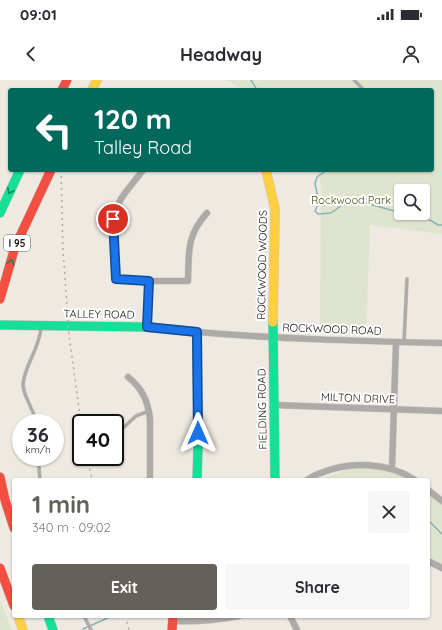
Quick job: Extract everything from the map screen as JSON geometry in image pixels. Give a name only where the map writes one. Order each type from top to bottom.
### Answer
[{"type":"main road","points":[[0,213],[19,172]]},
{"type":"main road","name":"I 95","points":[[0,299],[15,248],[50,172]]},
{"type":"main road","name":"ROCKWOOD WOODS","points":[[266,172],[275,209],[273,337]]},
{"type":"main road","name":"TALLEY ROAD","points":[[0,325],[147,327],[197,332]]},
{"type":"main road","points":[[197,332],[197,478]]},
{"type":"main road","name":"FIELDING ROAD","points":[[273,337],[275,478]]},
{"type":"main road","points":[[0,477],[12,522]]},
{"type":"main road","points":[[0,568],[12,601]]},
{"type":"main road","points":[[19,618],[23,630]]},
{"type":"main road","points":[[49,618],[53,630]]},
{"type":"street","points":[[141,172],[125,193],[115,211],[113,219],[116,279],[188,281],[191,238],[197,225],[207,213]]},
{"type":"street","points":[[147,327],[149,281]]},
{"type":"street","name":"ROCKWOOD ROAD","points":[[197,332],[237,336],[442,343]]},
{"type":"street","points":[[392,469],[396,342]]},
{"type":"street","points":[[128,377],[143,393],[149,411],[150,478]]},
{"type":"street","name":"MILTON DRIVE","points":[[274,405],[442,411]]},
{"type":"street","points":[[311,478],[320,473],[351,466],[365,465],[392,469],[411,478]]},
{"type":"street","points":[[430,492],[442,501]]},
{"type":"street","points":[[430,562],[442,568]]},
{"type":"street","points":[[173,622],[226,618]]},
{"type":"street","points":[[291,618],[297,630]]},
{"type":"lane","points":[[354,80],[362,88]]},
{"type":"lane","points":[[404,342],[407,279]]},
{"type":"lane","points":[[33,414],[23,383],[26,371],[39,342],[41,325]]},
{"type":"lane","points":[[124,427],[136,416],[149,411]]},
{"type":"lane","points":[[39,466],[40,478]]},
{"type":"lane","points":[[85,618],[90,630]]},
{"type":"green space","name":"Rockwood Park","points":[[227,80],[442,80],[442,234],[370,225],[366,336],[320,334],[321,183],[317,172],[434,172],[434,88],[241,88]]},
{"type":"green space","points":[[361,465],[392,469],[409,478],[324,478]]},
{"type":"green space","points":[[430,492],[442,501],[442,569],[430,562]]},
{"type":"green space","points":[[0,599],[12,630],[0,630]]},
{"type":"waterway","points":[[251,80],[256,88]]},
{"type":"waterway","points":[[324,172],[317,177],[315,184],[319,202],[315,211],[318,214],[331,213],[342,205],[366,203],[394,211]]},
{"type":"waterway","points":[[430,220],[438,225],[442,225]]},
{"type":"waterway","points":[[430,522],[442,534]]},
{"type":"waterway","points":[[83,629],[108,618]]},
{"type":"railway","points":[[62,80],[62,88]]},
{"type":"railway","points":[[61,172],[63,250],[69,335],[80,414]]},
{"type":"railway","points":[[89,466],[92,478]]},
{"type":"railway","points":[[126,618],[129,630]]},
{"type":"traffic: fast","points":[[0,213],[19,172]]},
{"type":"traffic: fast","points":[[273,322],[275,478]]},
{"type":"traffic: fast","points":[[0,325],[147,327],[197,332],[197,478]]},
{"type":"traffic: fast","points":[[49,618],[53,630]]},
{"type":"traffic: slow","points":[[93,88],[97,80]]},
{"type":"traffic: slow","points":[[266,172],[275,209],[273,322]]},
{"type":"traffic: slow","points":[[19,618],[23,630]]},
{"type":"traffic: jam","points":[[63,88],[67,80]]},
{"type":"traffic: jam","points":[[0,299],[15,247],[50,172]]},
{"type":"traffic: jam","points":[[0,477],[12,522]]},
{"type":"traffic: jam","points":[[0,568],[12,601]]},
{"type":"traffic: jam","points":[[172,630],[173,618]]},
{"type":"route","points":[[113,219],[116,279],[149,281],[147,327],[197,332],[198,433]]}]
